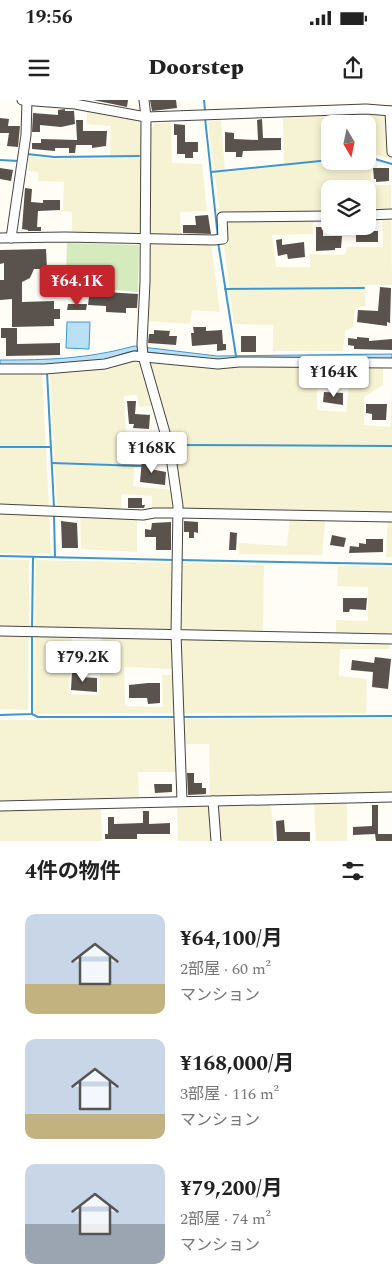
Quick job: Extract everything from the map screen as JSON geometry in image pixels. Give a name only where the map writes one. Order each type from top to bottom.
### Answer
[{"type":"street","points":[[22,100],[75,102],[146,117],[204,116],[366,105],[391,111],[392,152]]},
{"type":"street","points":[[11,238],[26,135],[27,100]]},
{"type":"street","points":[[144,100],[146,117],[146,239],[142,351],[170,450],[178,513],[176,634],[182,802]]},
{"type":"street","points":[[376,215],[392,214]]},
{"type":"street","points":[[0,238],[217,240],[223,239],[222,217],[321,216]]},
{"type":"street","points":[[0,370],[47,369],[104,364],[134,356],[142,351],[218,364],[239,362],[392,364]]},
{"type":"street","points":[[0,509],[143,515],[178,513],[392,517]]},
{"type":"street","points":[[0,631],[392,639]]},
{"type":"street","points":[[0,806],[392,797]]},
{"type":"street","points":[[213,801],[216,841]]},
{"type":"shaded area","points":[[87,112],[138,121],[142,126],[141,236],[72,233],[72,212],[63,211],[64,182],[38,181],[38,172],[28,171],[29,156],[53,159],[110,158],[111,126],[87,124]]},
{"type":"shaded area","points":[[376,115],[392,115],[392,160],[376,155]]},
{"type":"shaded area","points":[[321,116],[321,170],[371,170],[371,180],[321,180],[321,214],[313,214],[313,234],[272,235],[276,267],[310,267],[310,254],[345,255],[347,247],[383,247],[382,213],[376,213],[376,185],[391,185],[392,285],[366,285],[365,306],[355,308],[353,327],[345,331],[343,351],[273,351],[273,325],[234,324],[208,122],[221,120],[225,172],[284,166],[283,118]]},
{"type":"shaded area","points":[[155,123],[171,123],[172,163],[202,164],[207,211],[180,212],[181,243],[211,244],[220,312],[192,310],[190,324],[147,321],[151,129]]},
{"type":"shaded area","points":[[147,358],[240,366],[317,366],[317,410],[346,412],[349,385],[333,383],[333,366],[383,366],[383,385],[364,397],[364,425],[390,427],[392,392],[392,557],[386,557],[388,515],[326,513],[322,555],[239,554],[239,543],[287,546],[290,514],[180,511]]},
{"type":"shaded area","points":[[138,360],[141,361],[154,406],[139,407],[137,395],[124,396],[126,436],[161,435],[166,463],[155,464],[153,457],[135,458],[133,486],[172,490],[174,510],[152,509],[152,496],[121,494],[122,517],[137,520],[137,552],[81,549],[80,510],[57,508],[50,373],[104,369]]},
{"type":"shaded area","points":[[0,372],[42,372],[49,508],[0,506]]},
{"type":"shaded area","points":[[0,512],[49,515],[51,554],[0,553]]},
{"type":"shaded area","points":[[0,559],[29,560],[29,627],[0,627]]},
{"type":"shaded area","points":[[36,560],[174,563],[173,631],[35,628]]},
{"type":"shaded area","points":[[180,563],[264,565],[263,633],[179,631]]},
{"type":"shaded area","points":[[338,566],[392,567],[392,636],[336,635],[336,620],[368,621],[368,587],[337,586]]},
{"type":"shaded area","points":[[0,634],[29,634],[28,710],[0,709]]},
{"type":"shaded area","points":[[35,634],[72,635],[69,694],[99,695],[102,636],[172,638],[173,669],[124,667],[125,706],[163,707],[162,675],[173,675],[174,713],[35,714]]},
{"type":"shaded area","points":[[181,637],[390,641],[389,649],[340,649],[339,676],[367,679],[366,713],[181,713]]},
{"type":"shaded area","points":[[392,718],[392,793],[210,796],[209,744],[183,744],[182,719]]},
{"type":"shaded area","points":[[174,719],[177,772],[138,772],[139,797],[0,801],[0,720]]},
{"type":"shaded area","points":[[347,803],[347,841],[316,841],[314,804]]},
{"type":"shaded area","points":[[271,804],[274,841],[178,841],[177,805]]},
{"type":"shaded area","points":[[101,808],[102,841],[0,841],[0,810]]},
{"type":"green space","points":[[67,243],[139,245],[138,292],[106,289],[107,271],[66,268]]},
{"type":"water","points":[[67,322],[90,322],[89,349],[66,348]]},
{"type":"water","points":[[134,346],[217,356],[392,354],[392,359],[218,360],[137,351],[94,362],[53,365],[0,365],[0,360],[67,358],[100,354]]},
{"type":"building","points":[[93,100],[128,100],[127,107]]},
{"type":"building","points":[[150,100],[176,100],[177,108],[152,111]]},
{"type":"building","points":[[65,109],[65,111],[74,111],[75,124],[61,127],[40,125],[40,132],[32,132],[33,113],[58,115],[58,110]]},
{"type":"building","points":[[0,118],[9,119],[8,126],[20,126],[18,147],[7,146],[9,133],[0,133]]},
{"type":"building","points":[[262,119],[263,138],[281,138],[281,150],[243,151],[242,157],[236,157],[236,152],[225,152],[225,132],[234,133],[234,139],[258,140],[257,120]]},
{"type":"building","points":[[76,120],[83,120],[83,131],[107,131],[106,146],[92,148],[92,145],[76,145],[75,153],[69,153],[69,148],[55,148],[55,151],[32,149],[32,143],[41,143],[41,139],[77,140]]},
{"type":"building","points":[[174,124],[185,125],[185,142],[198,142],[198,152],[193,152],[193,158],[185,158],[185,154],[177,154],[177,135],[174,135]]},
{"type":"building","points":[[0,168],[13,170],[11,181],[0,179]]},
{"type":"building","points":[[376,168],[389,168],[389,181],[376,182],[376,179],[374,179],[373,170],[376,170]]},
{"type":"building","points":[[25,188],[32,189],[31,202],[43,203],[43,200],[60,200],[60,210],[38,211],[37,227],[41,227],[41,231],[22,229]]},
{"type":"building","points":[[208,215],[211,234],[183,233],[183,225],[196,225],[195,216]]},
{"type":"building","points":[[316,227],[321,227],[321,235],[323,236],[342,236],[341,248],[316,251]]},
{"type":"building","points":[[376,231],[378,231],[378,242],[356,242],[356,235],[376,235]]},
{"type":"building","points":[[282,239],[282,245],[304,242],[305,257],[288,259],[287,254],[278,256],[276,240]]},
{"type":"building","points":[[46,249],[47,269],[34,269],[30,278],[22,282],[22,302],[54,301],[54,309],[60,309],[60,319],[54,319],[54,326],[12,327],[12,299],[0,300],[0,280],[4,280],[4,263],[0,264],[0,250]]},
{"type":"building","points":[[64,271],[103,273],[103,279],[106,279],[105,292],[138,294],[137,308],[126,308],[126,313],[106,312],[106,306],[88,305],[90,289],[77,288],[77,285],[64,285]]},
{"type":"building","points":[[380,287],[391,288],[390,323],[387,322],[387,326],[357,322],[358,310],[378,311]]},
{"type":"building","points":[[68,304],[87,304],[86,310],[67,310]]},
{"type":"building","points":[[193,327],[206,327],[206,331],[222,330],[223,344],[226,344],[226,350],[217,351],[217,344],[192,346],[191,333],[194,333]]},
{"type":"building","points":[[1,328],[17,328],[17,344],[60,343],[60,355],[6,356],[6,338],[1,338]]},
{"type":"building","points":[[154,330],[170,331],[169,336],[177,336],[176,345],[148,343],[149,334],[154,334]]},
{"type":"building","points":[[241,336],[256,336],[256,352],[241,352]]},
{"type":"building","points":[[357,337],[369,338],[369,341],[392,339],[392,350],[354,349],[354,346],[348,345],[348,338],[357,339]]},
{"type":"building","points":[[324,392],[343,393],[343,405],[323,402]]},
{"type":"building","points":[[127,401],[136,401],[135,414],[150,415],[149,429],[133,428],[134,424],[129,424]]},
{"type":"building","points":[[366,404],[387,404],[386,420],[372,420],[372,414],[366,413]]},
{"type":"building","points":[[142,459],[150,459],[150,469],[166,472],[165,485],[140,482]]},
{"type":"building","points":[[128,498],[142,498],[142,505],[145,505],[144,508],[128,508]]},
{"type":"building","points":[[61,521],[77,523],[78,548],[62,548]]},
{"type":"building","points":[[184,521],[198,522],[198,533],[194,532],[194,538],[189,538],[189,532],[184,532]]},
{"type":"building","points":[[171,522],[171,550],[156,550],[156,537],[145,537],[145,529],[151,530],[152,523]]},
{"type":"building","points":[[230,532],[237,533],[236,550],[229,550]]},
{"type":"building","points":[[332,535],[346,538],[344,547],[330,545]]},
{"type":"building","points":[[366,539],[383,539],[383,552],[349,553],[350,546],[359,547],[359,543],[366,544]]},
{"type":"building","points":[[343,598],[367,598],[366,610],[350,609],[349,612],[343,612]]},
{"type":"building","points":[[375,657],[391,659],[388,689],[372,687],[373,672],[351,670],[352,660],[374,663]]},
{"type":"building","points":[[72,672],[79,672],[79,677],[97,678],[97,692],[71,690]]},
{"type":"building","points":[[160,683],[160,703],[148,704],[147,698],[129,698],[129,685]]},
{"type":"building","points":[[187,773],[194,773],[194,783],[202,783],[202,788],[206,788],[206,794],[188,795]]},
{"type":"building","points":[[154,784],[172,784],[172,792],[155,793]]},
{"type":"building","points":[[372,805],[378,805],[378,834],[392,834],[392,841],[376,841],[375,834],[353,835],[353,827],[372,826]]},
{"type":"building","points":[[143,811],[149,811],[149,824],[170,823],[170,834],[137,834],[137,839],[105,839],[105,834],[108,834],[108,817],[114,817],[114,824],[143,823]]},
{"type":"building","points":[[284,820],[285,832],[310,832],[310,841],[277,841],[276,821]]},
{"type":"waterway","points":[[204,100],[205,111]]},
{"type":"waterway","points":[[205,118],[218,238]]},
{"type":"waterway","points":[[27,154],[54,157],[139,156]]},
{"type":"waterway","points":[[376,159],[392,164]]},
{"type":"waterway","points":[[0,160],[19,161]]},
{"type":"waterway","points":[[211,172],[321,161]]},
{"type":"waterway","points":[[218,242],[236,356]]},
{"type":"waterway","points":[[225,289],[364,288]]},
{"type":"waterway","points":[[47,372],[54,507]]},
{"type":"waterway","points":[[177,445],[392,446]]},
{"type":"waterway","points":[[0,447],[50,447]]},
{"type":"waterway","points":[[52,463],[141,466]]},
{"type":"waterway","points":[[54,515],[55,557]]},
{"type":"waterway","points":[[0,556],[175,560]]},
{"type":"waterway","points":[[32,629],[33,557]]},
{"type":"waterway","points":[[180,560],[392,564]]},
{"type":"waterway","points":[[0,715],[32,714],[32,634]]},
{"type":"waterway","points":[[32,714],[38,717],[177,717]]},
{"type":"waterway","points":[[182,717],[392,716]]}]
